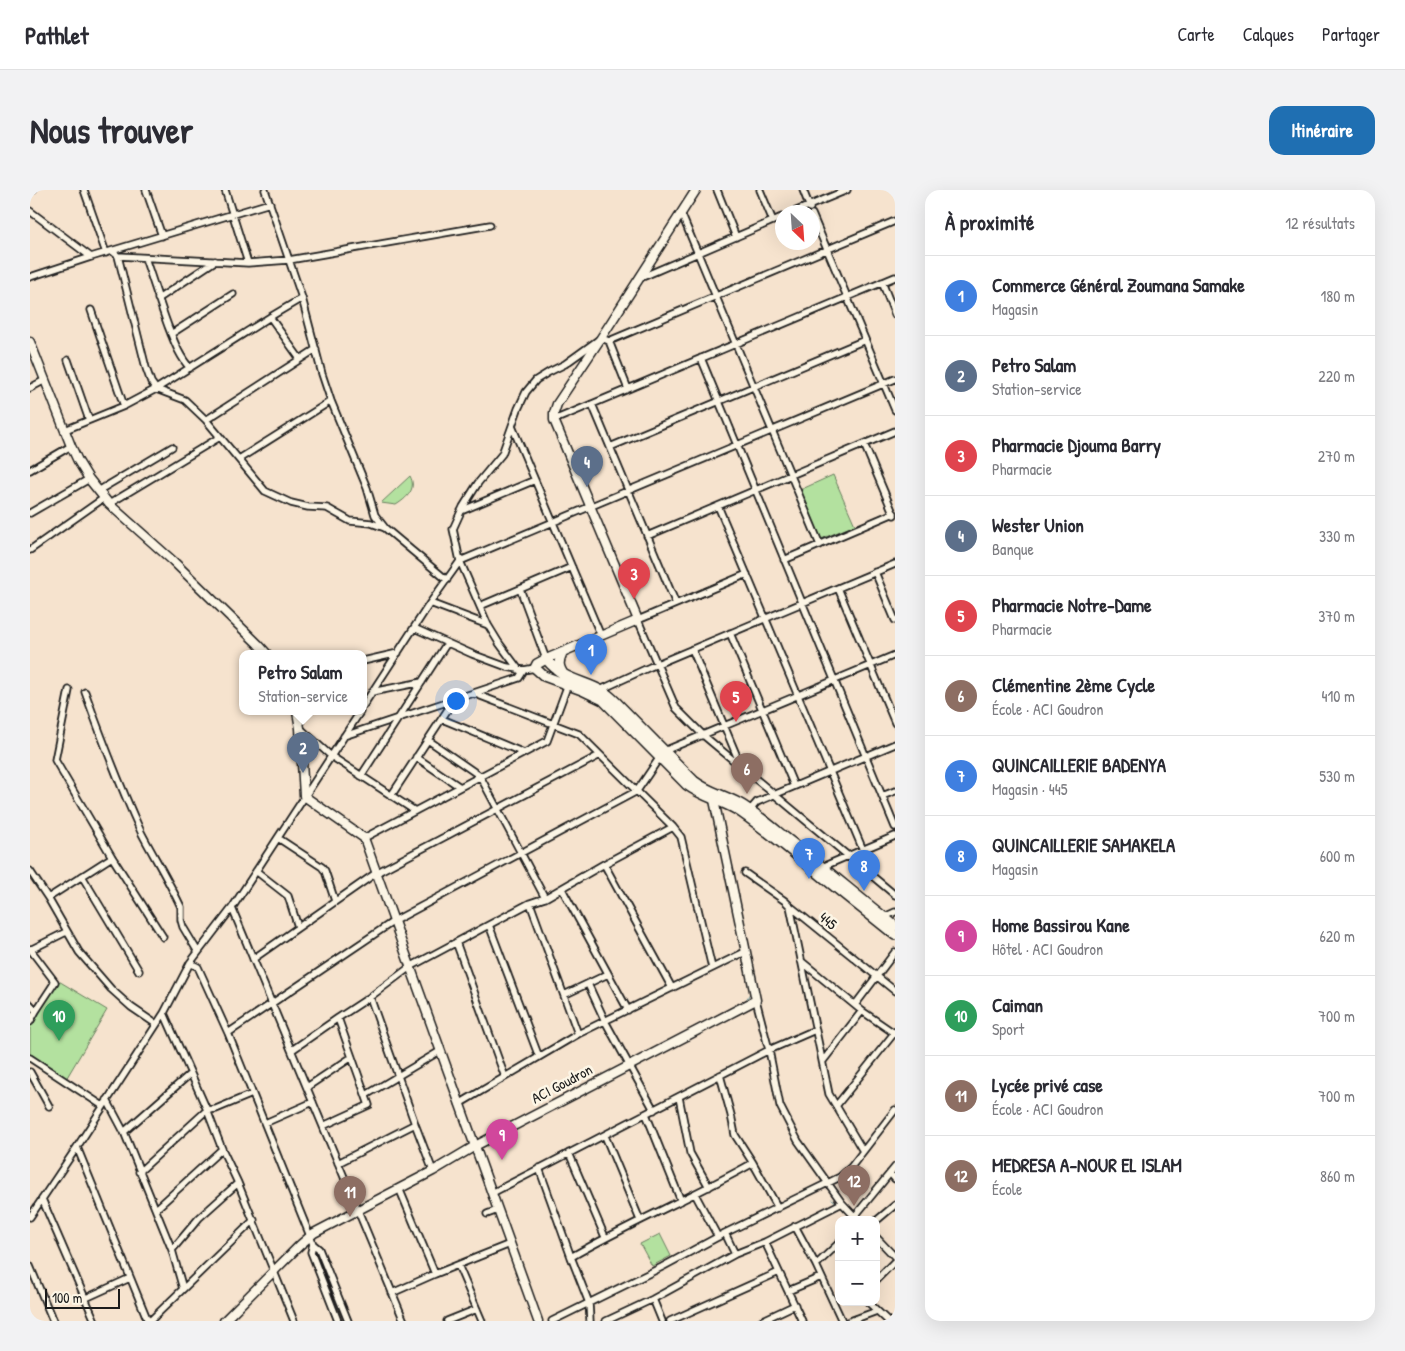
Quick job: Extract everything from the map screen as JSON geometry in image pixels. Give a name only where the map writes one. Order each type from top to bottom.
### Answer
[{"type":"main road","points":[[562,653],[558,663],[566,680]]},
{"type":"main road","points":[[662,755],[616,702],[600,690],[566,680],[544,676],[535,668],[537,664],[546,659],[566,680],[603,700],[662,755],[694,781],[742,813],[895,935]]},
{"type":"main road","points":[[714,796],[732,799],[750,810],[895,926]]},
{"type":"street","points":[[84,190],[109,252],[118,256],[248,263],[289,260],[490,225]]},
{"type":"street","points":[[146,190],[162,236]]},
{"type":"street","points":[[225,190],[248,263]]},
{"type":"street","points":[[265,190],[302,298],[331,401],[367,488],[375,515],[384,528],[447,580]]},
{"type":"street","points":[[696,190],[640,278],[605,340],[555,408],[554,420],[676,708],[742,768],[895,895]]},
{"type":"street","points":[[717,190],[736,237]]},
{"type":"street","points":[[640,278],[773,221],[760,190]]},
{"type":"street","points":[[803,190],[809,205]]},
{"type":"street","points":[[811,205],[848,190]]},
{"type":"street","points":[[30,277],[270,203]]},
{"type":"street","points":[[30,211],[91,257]]},
{"type":"street","points":[[681,213],[820,545]]},
{"type":"street","points":[[521,670],[499,643],[488,625],[460,561],[453,528],[478,483],[502,454],[526,392],[536,380],[605,340],[895,221]]},
{"type":"street","points":[[820,232],[895,410]]},
{"type":"street","points":[[118,256],[146,368],[156,389],[184,400],[206,420],[265,491],[291,503],[308,507],[327,508],[350,521],[371,523],[384,528]]},
{"type":"street","points":[[146,258],[158,299],[178,352],[190,368]]},
{"type":"street","points":[[158,299],[215,262]]},
{"type":"street","points":[[554,420],[895,277]]},
{"type":"street","points":[[882,282],[895,314]]},
{"type":"street","points":[[171,334],[233,294]]},
{"type":"street","points":[[65,430],[124,406],[156,389],[302,298]]},
{"type":"street","points":[[91,310],[124,406]]},
{"type":"street","points":[[270,317],[300,359]]},
{"type":"street","points":[[605,340],[628,389]]},
{"type":"street","points":[[610,447],[865,340]]},
{"type":"street","points":[[30,343],[71,446],[78,461],[98,491],[106,501],[173,561],[263,650]]},
{"type":"street","points":[[206,420],[316,349]]},
{"type":"street","points":[[701,358],[895,827]]},
{"type":"street","points":[[68,360],[89,420]]},
{"type":"street","points":[[367,700],[430,603],[460,561],[895,379]]},
{"type":"street","points":[[30,388],[45,380]]},
{"type":"street","points":[[240,459],[331,401]]},
{"type":"street","points":[[592,404],[676,604]]},
{"type":"street","points":[[512,426],[601,636]]},
{"type":"street","points":[[647,536],[895,431]]},
{"type":"street","points":[[30,550],[106,501],[220,436]]},
{"type":"street","points":[[784,560],[894,515],[864,444]]},
{"type":"street","points":[[30,470],[71,446]]},
{"type":"street","points":[[98,491],[172,447]]},
{"type":"street","points":[[30,514],[89,479]]},
{"type":"street","points":[[461,511],[535,480]]},
{"type":"street","points":[[718,506],[862,850]]},
{"type":"street","points":[[600,690],[656,664],[895,564]]},
{"type":"street","points":[[480,606],[572,567]]},
{"type":"street","points":[[875,572],[895,620]]},
{"type":"street","points":[[520,589],[546,659],[747,574]]},
{"type":"street","points":[[838,588],[895,723]]},
{"type":"street","points":[[430,603],[488,625]]},
{"type":"street","points":[[414,628],[472,654],[507,667],[521,670],[535,668]]},
{"type":"street","points":[[730,633],[794,786]]},
{"type":"street","points":[[362,776],[447,643]]},
{"type":"street","points":[[692,649],[742,768]]},
{"type":"street","points":[[367,661],[398,653]]},
{"type":"street","points":[[228,1033],[394,921],[637,791],[662,755],[724,726],[895,654]]},
{"type":"street","points":[[344,736],[519,678],[521,670]]},
{"type":"street","points":[[364,838],[547,741],[566,680]]},
{"type":"street","points":[[372,692],[422,682]]},
{"type":"street","points":[[69,690],[55,760],[112,857],[163,937]]},
{"type":"street","points":[[85,692],[103,743],[124,792],[180,907],[183,927],[198,952]]},
{"type":"street","points":[[473,694],[580,734],[673,827],[682,838],[712,968]]},
{"type":"street","points":[[391,796],[454,700]]},
{"type":"street","points":[[298,715],[304,796]]},
{"type":"street","points":[[31,1213],[77,1147],[164,1012],[190,963],[232,908],[358,715]]},
{"type":"street","points":[[442,719],[524,753]]},
{"type":"street","points":[[300,728],[331,756],[415,811]]},
{"type":"street","points":[[428,740],[480,776],[545,898]]},
{"type":"street","points":[[750,810],[757,802],[895,744]]},
{"type":"street","points":[[254,959],[376,873],[600,755]]},
{"type":"street","points":[[416,758],[460,787]]},
{"type":"street","points":[[882,796],[895,791]]},
{"type":"street","points":[[304,796],[364,838],[538,1321]]},
{"type":"street","points":[[714,796],[780,1106],[798,1141],[842,1204],[854,1216]]},
{"type":"street","points":[[292,1050],[370,997],[410,967],[530,903],[562,889],[673,827]]},
{"type":"street","points":[[822,867],[895,836]]},
{"type":"street","points":[[278,838],[322,866],[335,901]]},
{"type":"street","points":[[48,898],[112,857]]},
{"type":"street","points":[[604,864],[672,988]]},
{"type":"street","points":[[30,871],[79,952],[111,989],[131,1007],[156,1024]]},
{"type":"street","points":[[256,871],[288,896],[298,927]]},
{"type":"street","name":"445","points":[[745,873],[785,901],[895,991]]},
{"type":"street","points":[[82,876],[138,971]]},
{"type":"street","points":[[562,889],[628,1010]]},
{"type":"street","points":[[530,903],[578,1034]]},
{"type":"street","points":[[790,906],[829,1094],[863,1150]]},
{"type":"street","points":[[232,908],[404,1321]]},
{"type":"street","points":[[884,917],[895,912]]},
{"type":"street","points":[[489,925],[539,1057]]},
{"type":"street","points":[[30,1022],[55,981],[30,950],[66,932]]},
{"type":"street","points":[[456,942],[505,1077]]},
{"type":"street","points":[[459,1104],[578,1034],[746,952]]},
{"type":"street","points":[[855,1005],[895,952]]},
{"type":"street","points":[[801,961],[862,1011],[894,1033],[836,1106]]},
{"type":"street","points":[[190,963],[198,967],[228,1033],[313,1244],[319,1250],[348,1321]]},
{"type":"street","points":[[564,995],[608,974]]},
{"type":"street","points":[[588,984],[605,1021],[654,1110]]},
{"type":"street","points":[[370,997],[433,1170]]},
{"type":"street","name":"ACI Goudron","points":[[224,1321],[310,1236],[475,1146],[756,1000]]},
{"type":"street","points":[[30,1004],[36,1011]]},
{"type":"street","points":[[823,1062],[862,1011]]},
{"type":"street","points":[[164,1012],[254,1220],[275,1271],[291,1320]]},
{"type":"street","points":[[323,1126],[370,1105],[338,1018]]},
{"type":"street","points":[[492,1193],[769,1050],[815,1030]]},
{"type":"street","points":[[366,1095],[440,1051]]},
{"type":"street","points":[[307,1087],[352,1057]]},
{"type":"street","points":[[30,1058],[105,1103],[124,1132],[172,1250],[183,1289]]},
{"type":"street","points":[[30,1072],[49,1106]]},
{"type":"street","points":[[124,1132],[190,1074]]},
{"type":"street","points":[[720,1075],[735,1135],[778,1208]]},
{"type":"street","points":[[140,1172],[207,1110],[216,1109],[252,1094]]},
{"type":"street","points":[[679,1097],[690,1154],[710,1187]]},
{"type":"street","points":[[265,1123],[313,1102]]},
{"type":"street","points":[[552,1321],[840,1177],[851,1167],[895,1110]]},
{"type":"street","points":[[646,1114],[681,1201]]},
{"type":"street","points":[[338,1163],[415,1124]]},
{"type":"street","points":[[604,1136],[640,1220]]},
{"type":"street","points":[[77,1147],[149,1321],[254,1220]]},
{"type":"street","points":[[156,1209],[222,1148]]},
{"type":"street","points":[[569,1153],[605,1238]]},
{"type":"street","points":[[571,1257],[640,1220],[710,1187],[753,1163]]},
{"type":"street","points":[[858,1216],[895,1167]]},
{"type":"street","points":[[539,1168],[589,1303],[590,1321]]},
{"type":"street","points":[[890,1174],[895,1179]]},
{"type":"street","points":[[172,1250],[200,1218],[238,1182]]},
{"type":"street","points":[[399,1188],[435,1274]]},
{"type":"street","points":[[695,1194],[718,1237]]},
{"type":"street","points":[[42,1199],[95,1321]]},
{"type":"street","points":[[606,1321],[653,1299],[735,1254],[765,1242],[842,1204]]},
{"type":"street","points":[[880,1218],[895,1206]]},
{"type":"street","points":[[487,1214],[498,1210]]},
{"type":"street","points":[[795,1226],[842,1321]]},
{"type":"street","points":[[725,1233],[735,1254]]},
{"type":"street","points":[[765,1242],[802,1321]]},
{"type":"street","points":[[880,1242],[895,1257]]},
{"type":"street","points":[[313,1244],[311,1252],[338,1321]]},
{"type":"street","points":[[392,1293],[510,1244]]},
{"type":"street","points":[[816,1266],[833,1249]]},
{"type":"street","points":[[880,1276],[895,1261]]},
{"type":"street","points":[[458,1265],[482,1321]]},
{"type":"street","points":[[30,1266],[53,1321]]},
{"type":"street","points":[[670,1321],[779,1272]]},
{"type":"street","points":[[788,1292],[821,1277]]},
{"type":"street","points":[[86,1298],[130,1278]]},
{"type":"street","points":[[653,1299],[662,1321]]},
{"type":"street","points":[[761,1321],[794,1305]]},
{"type":"street","points":[[872,1306],[888,1321]]},
{"type":"street","points":[[447,1321],[477,1309]]},
{"type":"street","points":[[850,1321],[877,1311]]},
{"type":"green space","points":[[833,475],[855,525],[821,539],[800,490]]},
{"type":"green space","points":[[410,476],[412,489],[404,499],[396,505],[381,503]]},
{"type":"green space","points":[[57,980],[107,1010],[66,1079],[30,1057],[30,1026]]},
{"type":"green space","points":[[660,1234],[671,1256],[652,1266],[640,1244]]},
{"type":"waterway","points":[[746,1001],[750,993],[747,979]]},
{"type":"waterway","points":[[358,1205],[397,1185]]},
{"type":"waterway","points":[[832,1199],[837,1203]]},
{"type":"waterway","points":[[839,1206],[849,1216]]},
{"type":"waterway","points":[[323,1224],[355,1207]]},
{"type":"waterway","points":[[286,1253],[297,1242]]},
{"type":"waterway","points":[[880,1247],[894,1260]]},
{"type":"place","name":"Wester Union","points":[[587,487]]},
{"type":"place","name":"Pharmacie Djouma Barry","points":[[634,599]]},
{"type":"place","name":"Commerce Général Zoumana Samake","points":[[591,675]]},
{"type":"place","name":"Pharmacie Notre-Dame","points":[[736,722]]},
{"type":"place","name":"Petro Salam","points":[[303,773]]},
{"type":"place","name":"Clémentine 2ème Cycle","points":[[747,794]]},
{"type":"place","name":"QUINCAILLERIE BADENYA","points":[[809,879]]},
{"type":"place","name":"QUINCAILLERIE SAMAKELA","points":[[864,891]]},
{"type":"place","name":"Caiman","points":[[59,1041]]},
{"type":"place","name":"Home Bassirou Kane","points":[[502,1160]]},
{"type":"place","name":"MEDRESA A-NOUR EL ISLAM","points":[[854,1206]]},
{"type":"place","name":"Lycée privé case","points":[[350,1217]]}]
